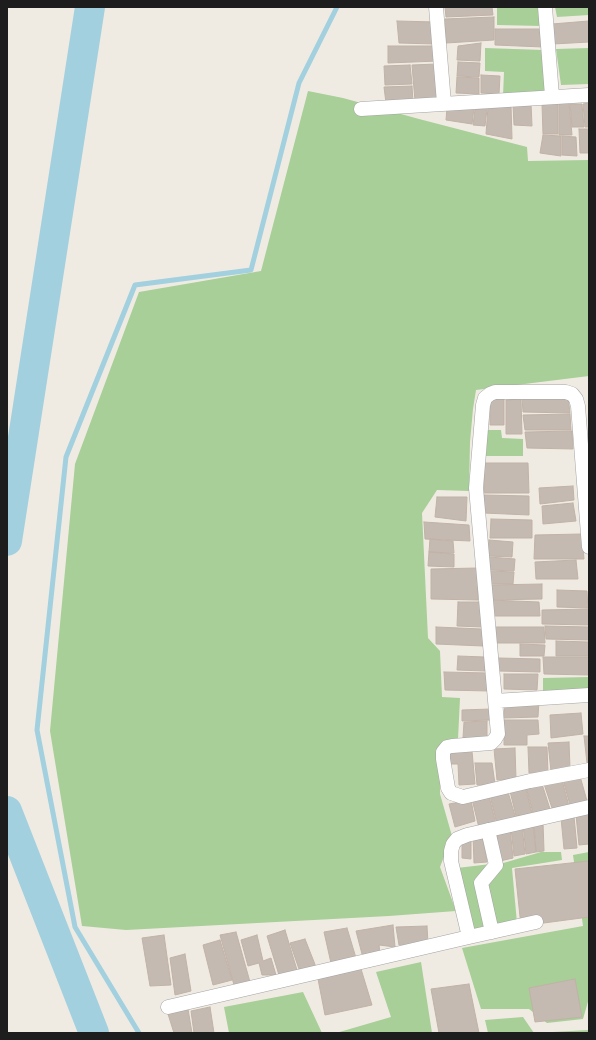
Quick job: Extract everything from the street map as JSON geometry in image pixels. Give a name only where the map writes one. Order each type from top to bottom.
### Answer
[{"type":"street","points":[[436,7],[444,103]]},
{"type":"street","points":[[545,7],[552,96]]},
{"type":"street","points":[[361,109],[552,96],[589,95]]},
{"type":"street","points":[[589,547],[586,481],[576,399],[572,394],[566,392],[495,392],[490,394],[485,398],[483,405],[476,488],[498,734],[496,739],[491,743],[447,747],[443,752],[442,759],[448,788],[452,793],[463,796],[589,770]]},
{"type":"street","points":[[495,700],[589,695]]},
{"type":"street","points":[[469,937],[451,861],[451,851],[453,844],[457,839],[467,835],[589,807]]},
{"type":"street","points":[[488,830],[496,865],[481,882],[492,932]]},
{"type":"street","points":[[168,1008],[536,922]]},
{"type":"green space","points":[[497,7],[540,7],[542,26],[497,25]]},
{"type":"green space","points":[[555,7],[589,7],[589,15],[557,17]]},
{"type":"green space","points":[[485,48],[543,50],[548,92],[503,96],[504,72],[485,71]]},
{"type":"green space","points":[[589,48],[589,84],[561,85],[556,49]]},
{"type":"green space","points":[[308,91],[343,98],[527,147],[528,161],[589,160],[589,376],[476,390],[470,442],[469,491],[437,490],[422,513],[428,638],[440,651],[442,697],[460,698],[458,739],[440,751],[440,794],[452,836],[440,867],[456,911],[126,930],[82,926],[50,731],[75,464],[139,292],[261,271]]},
{"type":"green space","points":[[487,430],[501,430],[502,438],[523,439],[523,456],[486,456]]},
{"type":"green space","points":[[589,677],[589,693],[543,694],[543,678]]},
{"type":"green space","points":[[541,852],[561,852],[562,860],[512,868],[517,923],[494,928],[485,883],[500,864]]},
{"type":"green space","points":[[589,852],[589,998],[583,1019],[547,1023],[529,1009],[481,1009],[462,948],[583,926],[573,855]]},
{"type":"green space","points":[[491,864],[478,881],[488,929],[472,933],[457,868]]},
{"type":"green space","points":[[421,962],[432,1033],[336,1033],[391,1017],[376,972]]},
{"type":"green space","points":[[303,992],[322,1033],[229,1033],[224,1007]]},
{"type":"green space","points":[[523,1017],[534,1033],[488,1033],[485,1020]]},
{"type":"green space","points":[[589,1030],[589,1033],[534,1033]]},
{"type":"building","points":[[445,7],[492,7],[493,15],[446,17]]},
{"type":"building","points":[[494,17],[494,40],[446,43],[445,19]]},
{"type":"building","points":[[397,21],[435,22],[435,44],[399,43]]},
{"type":"building","points":[[589,21],[589,42],[553,44],[552,24]]},
{"type":"building","points":[[495,29],[543,29],[543,47],[495,45]]},
{"type":"building","points":[[481,43],[480,61],[457,60],[458,46]]},
{"type":"building","points":[[388,46],[437,46],[438,61],[388,63]]},
{"type":"building","points":[[458,62],[480,63],[479,77],[457,76]]},
{"type":"building","points":[[437,64],[438,100],[415,101],[412,65]]},
{"type":"building","points":[[410,65],[412,84],[385,85],[384,66]]},
{"type":"building","points":[[481,75],[500,76],[499,94],[481,93]]},
{"type":"building","points":[[457,77],[479,78],[479,94],[456,93]]},
{"type":"building","points":[[412,86],[413,102],[386,103],[384,87]]},
{"type":"building","points":[[569,102],[572,135],[559,135],[559,103]]},
{"type":"building","points":[[531,103],[532,126],[514,125],[513,105]]},
{"type":"building","points":[[558,103],[558,134],[543,134],[542,104]]},
{"type":"building","points":[[589,103],[589,127],[585,127],[583,104]]},
{"type":"building","points":[[570,104],[582,104],[584,127],[572,127]]},
{"type":"building","points":[[511,105],[512,139],[486,134],[488,107]]},
{"type":"building","points":[[447,108],[474,108],[472,124],[446,120]]},
{"type":"building","points":[[475,109],[487,109],[485,126],[473,125]]},
{"type":"building","points":[[579,129],[589,129],[589,153],[580,153]]},
{"type":"building","points":[[543,135],[561,136],[561,156],[540,153]]},
{"type":"building","points":[[562,136],[576,137],[577,156],[562,155]]},
{"type":"building","points":[[568,396],[570,413],[523,412],[522,397]]},
{"type":"building","points":[[490,399],[504,399],[504,425],[490,425]]},
{"type":"building","points":[[521,399],[522,434],[506,434],[506,400]]},
{"type":"building","points":[[570,414],[571,430],[525,430],[523,415]]},
{"type":"building","points":[[572,431],[573,449],[527,448],[525,432]]},
{"type":"building","points":[[484,463],[528,463],[529,493],[484,493]]},
{"type":"building","points":[[573,486],[574,500],[540,504],[539,488]]},
{"type":"building","points":[[484,495],[529,496],[529,515],[484,513]]},
{"type":"building","points":[[437,497],[467,497],[466,521],[435,517]]},
{"type":"building","points":[[573,503],[576,521],[543,524],[542,506]]},
{"type":"building","points":[[491,519],[532,520],[532,538],[490,538]]},
{"type":"building","points":[[424,522],[469,525],[470,541],[425,539]]},
{"type":"building","points":[[582,534],[584,559],[534,559],[535,535]]},
{"type":"building","points":[[430,539],[453,541],[454,553],[429,552]]},
{"type":"building","points":[[489,540],[513,542],[512,557],[488,556]]},
{"type":"building","points":[[429,552],[454,554],[454,567],[428,566]]},
{"type":"building","points":[[489,557],[515,559],[514,571],[490,570]]},
{"type":"building","points":[[576,560],[578,579],[536,579],[535,562]]},
{"type":"building","points":[[478,568],[478,600],[431,599],[431,569]]},
{"type":"building","points":[[490,571],[514,572],[513,584],[489,584]]},
{"type":"building","points":[[542,584],[542,599],[490,600],[490,585]]},
{"type":"building","points":[[557,590],[587,591],[588,608],[557,607]]},
{"type":"building","points":[[490,600],[539,602],[540,616],[490,616]]},
{"type":"building","points":[[458,602],[482,602],[482,627],[457,626]]},
{"type":"building","points":[[589,609],[589,625],[542,624],[542,610]]},
{"type":"building","points":[[545,626],[589,627],[589,640],[546,639]]},
{"type":"building","points":[[436,627],[482,629],[483,646],[436,644]]},
{"type":"building","points":[[492,627],[544,627],[545,643],[493,643]]},
{"type":"building","points":[[556,641],[589,642],[589,656],[556,656]]},
{"type":"building","points":[[520,644],[545,645],[544,656],[520,656]]},
{"type":"building","points":[[458,656],[485,657],[485,671],[457,670]]},
{"type":"building","points":[[543,657],[589,657],[589,675],[544,674]]},
{"type":"building","points":[[498,658],[540,659],[540,672],[498,671]]},
{"type":"building","points":[[444,672],[488,673],[489,691],[445,690]]},
{"type":"building","points":[[504,674],[538,674],[537,690],[504,689]]},
{"type":"building","points":[[539,701],[538,717],[504,718],[505,702]]},
{"type":"building","points":[[491,709],[490,720],[462,721],[462,710]]},
{"type":"building","points":[[581,713],[583,734],[551,738],[550,715]]},
{"type":"building","points":[[504,720],[538,720],[539,734],[527,735],[527,745],[504,745]]},
{"type":"building","points":[[487,721],[487,738],[463,738],[464,722]]},
{"type":"building","points":[[584,736],[589,736],[589,763],[587,763]]},
{"type":"building","points":[[569,742],[570,768],[551,771],[548,743]]},
{"type":"building","points":[[528,747],[547,747],[548,773],[529,773]]},
{"type":"building","points":[[515,748],[516,779],[497,780],[494,749]]},
{"type":"building","points":[[472,751],[475,784],[459,785],[458,764],[449,764],[449,752]]},
{"type":"building","points":[[475,763],[492,763],[495,784],[477,785]]},
{"type":"building","points":[[580,776],[587,801],[570,805],[563,780]]},
{"type":"building","points":[[562,780],[569,806],[552,808],[544,784]]},
{"type":"building","points":[[542,784],[550,809],[533,813],[526,787]]},
{"type":"building","points":[[525,786],[532,813],[516,816],[510,791]]},
{"type":"building","points":[[508,792],[516,819],[497,824],[490,796]]},
{"type":"building","points":[[489,796],[496,824],[479,828],[472,799]]},
{"type":"building","points":[[471,800],[475,821],[455,827],[449,804]]},
{"type":"building","points":[[589,813],[589,844],[579,845],[576,815]]},
{"type":"building","points":[[574,816],[577,848],[564,849],[561,818]]},
{"type":"building","points":[[543,822],[544,851],[536,852],[534,823]]},
{"type":"building","points":[[533,823],[536,852],[526,854],[523,825]]},
{"type":"building","points":[[522,825],[525,854],[514,856],[511,828]]},
{"type":"building","points":[[510,828],[513,858],[500,861],[496,831]]},
{"type":"building","points":[[482,834],[487,862],[474,863],[473,836]]},
{"type":"building","points":[[471,837],[471,859],[462,858],[462,838]]},
{"type":"building","points":[[589,861],[589,917],[521,926],[515,869]]},
{"type":"building","points":[[393,925],[395,947],[379,945],[380,953],[362,954],[356,931]]},
{"type":"building","points":[[427,926],[428,944],[399,945],[396,927]]},
{"type":"building","points":[[347,928],[356,958],[331,963],[324,932]]},
{"type":"building","points":[[285,930],[297,970],[279,975],[267,936]]},
{"type":"building","points":[[236,932],[250,982],[234,985],[220,935]]},
{"type":"building","points":[[164,935],[171,985],[150,986],[142,938]]},
{"type":"building","points":[[257,935],[263,961],[271,958],[276,975],[262,975],[259,963],[248,966],[241,940]]},
{"type":"building","points":[[305,939],[316,967],[300,972],[290,943]]},
{"type":"building","points":[[220,940],[232,980],[213,985],[203,945]]},
{"type":"building","points":[[185,954],[191,991],[175,995],[170,958]]},
{"type":"building","points":[[361,969],[372,1005],[325,1015],[318,979]]},
{"type":"building","points":[[575,979],[582,1017],[535,1022],[529,988]]},
{"type":"building","points":[[469,984],[479,1033],[439,1033],[431,989]]},
{"type":"building","points":[[210,1007],[214,1033],[194,1033],[191,1011]]},
{"type":"building","points":[[188,1009],[192,1033],[174,1033],[168,1014]]},
{"type":"waterway","points":[[7,541],[90,7]]},
{"type":"waterway","points":[[139,1033],[75,927],[37,730],[66,457],[135,285],[251,270],[299,83],[337,7]]},
{"type":"waterway","points":[[7,811],[94,1033]]}]
